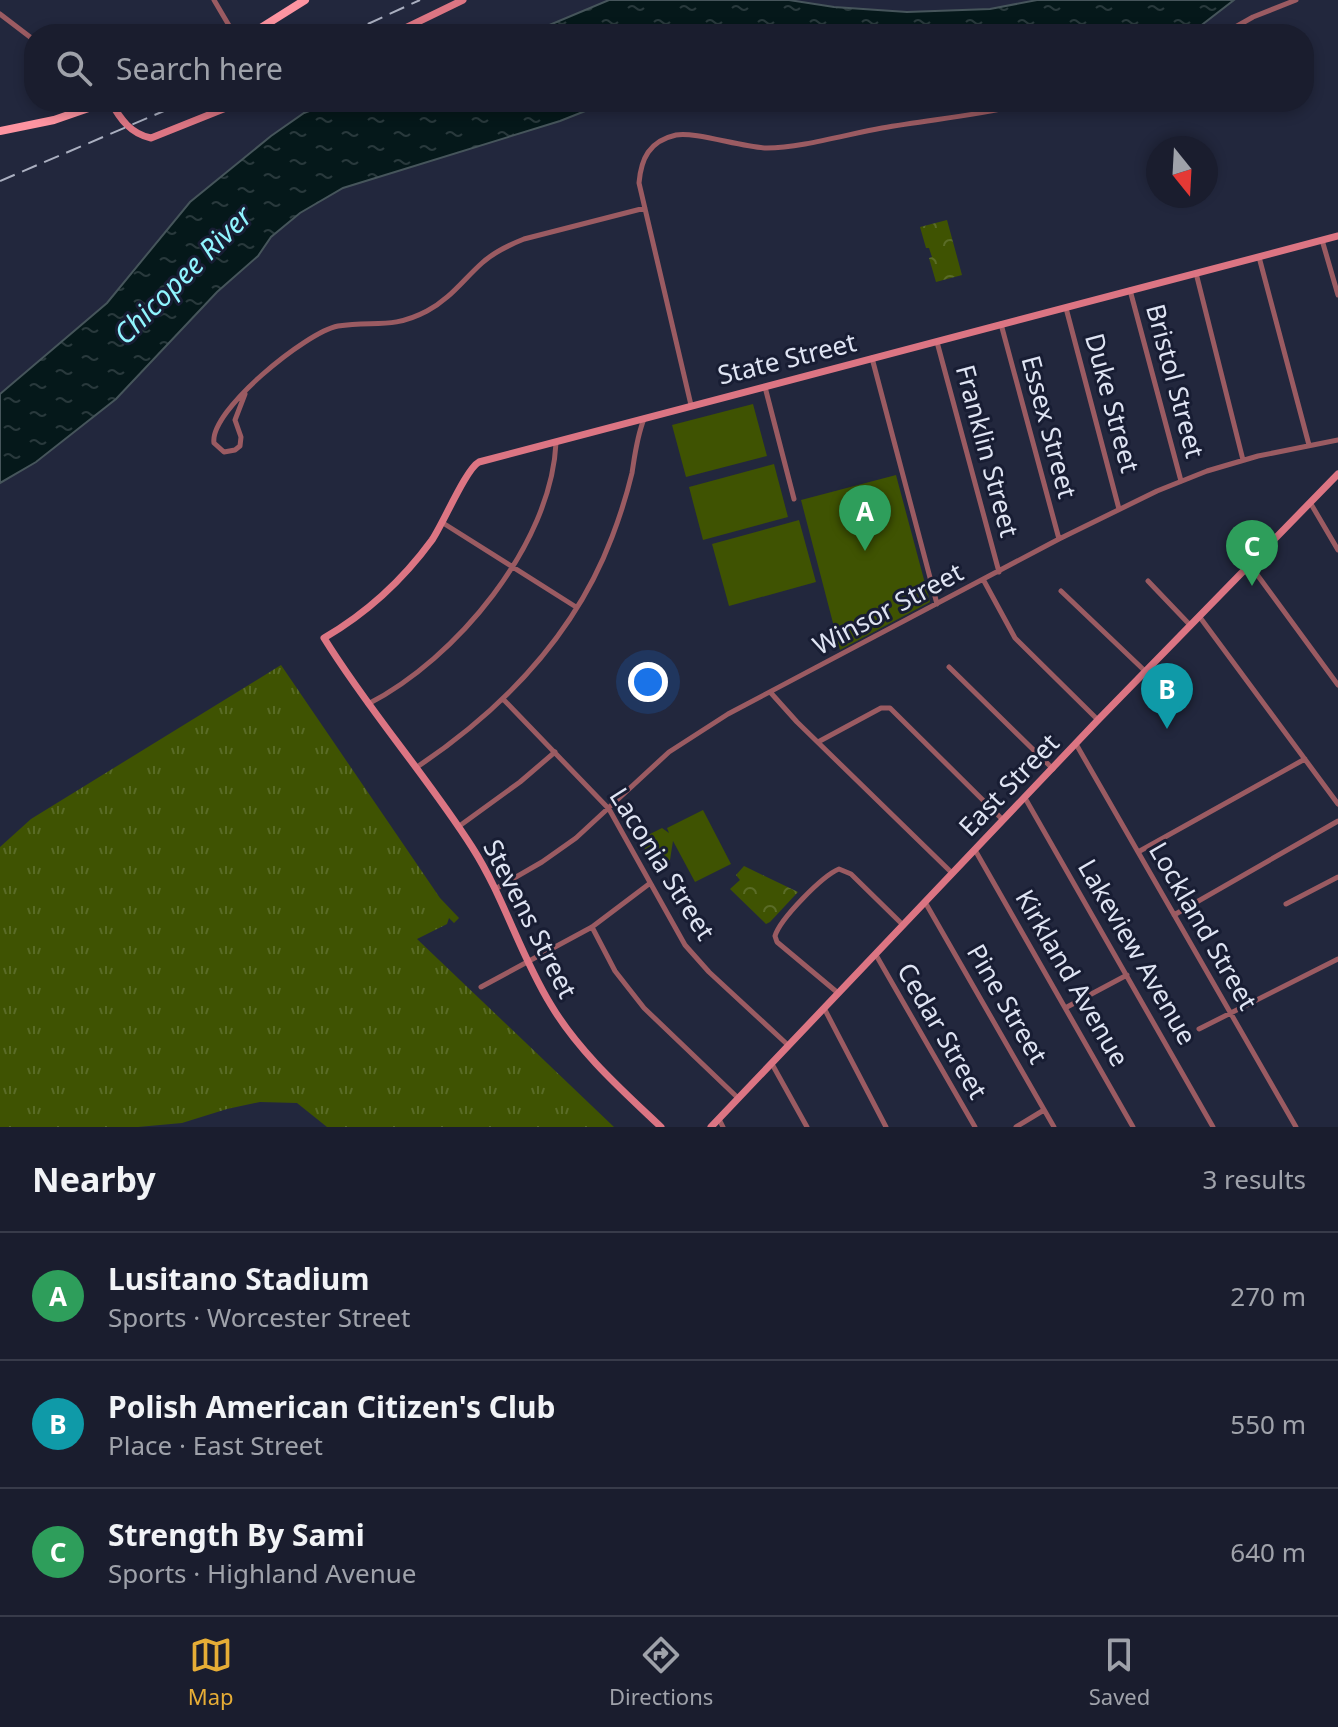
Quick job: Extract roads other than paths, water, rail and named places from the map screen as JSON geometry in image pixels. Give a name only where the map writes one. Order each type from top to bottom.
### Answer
[{"type":"main road","points":[[267,24],[305,0]]},
{"type":"main road","points":[[0,131],[35,125],[76,112]]},
{"type":"street","points":[[214,0],[228,24]]},
{"type":"street","points":[[414,24],[463,0]]},
{"type":"street","points":[[1241,24],[1296,0]]},
{"type":"street","points":[[0,14],[24,32]]},
{"type":"street","points":[[116,112],[132,130],[155,137],[216,112]]},
{"type":"street","points":[[691,405],[639,183],[640,164],[650,147],[679,134],[764,148],[785,147],[899,125],[994,112]]},
{"type":"street","points":[[245,394],[235,420],[241,437],[240,446],[229,451],[220,450],[214,443],[214,430],[245,394],[293,348],[320,332],[338,326],[386,325],[413,318],[457,291],[482,262],[508,245],[645,208]]},
{"type":"street","name":"State Street","points":[[324,638],[387,593],[410,568],[443,523],[473,465],[1338,236]]},
{"type":"street","points":[[1322,240],[1338,295]]},
{"type":"street","points":[[1259,257],[1309,446]]},
{"type":"street","points":[[1196,273],[1243,460]]},
{"type":"street","name":"Bristol Street","points":[[1130,290],[1181,481]]},
{"type":"street","name":"Duke Street","points":[[1066,308],[1119,509]]},
{"type":"street","name":"Essex Street","points":[[1001,324],[1059,539]]},
{"type":"street","name":"Franklin Street","points":[[937,341],[999,572]]},
{"type":"street","points":[[872,358],[937,604]]},
{"type":"street","points":[[764,386],[794,499]]},
{"type":"street","points":[[415,768],[504,700],[541,659],[576,607],[612,537],[626,496],[639,432],[645,418]]},
{"type":"street","name":"Winsor Street","points":[[497,888],[542,862],[609,809],[681,743],[1059,539],[1181,481],[1243,460],[1338,440]]},
{"type":"street","points":[[368,704],[397,688],[443,652],[488,601],[512,567],[540,508],[555,459],[556,443]]},
{"type":"street","name":"East Street","points":[[711,1127],[721,1123],[739,1099],[952,873],[1338,474]]},
{"type":"street","points":[[1311,504],[1338,550]]},
{"type":"street","points":[[443,523],[576,607]]},
{"type":"street","points":[[1250,565],[1338,685]]},
{"type":"street","points":[[984,581],[1015,638],[1098,720]]},
{"type":"street","points":[[1148,581],[1190,625]]},
{"type":"street","points":[[1061,591],[1146,672]]},
{"type":"street","points":[[1199,616],[1338,804]]},
{"type":"street","name":"Stevens Street","points":[[324,638],[458,827],[497,888],[550,1005],[603,1071],[661,1127]]},
{"type":"street","points":[[949,667],[1053,769]]},
{"type":"street","points":[[771,693],[952,873]]},
{"type":"street","name":"Laconia Street","points":[[504,700],[609,809],[685,945],[709,972],[789,1046]]},
{"type":"street","points":[[818,742],[881,708],[890,708],[1003,820]]},
{"type":"street","name":"Lockland Street","points":[[1076,744],[1296,1127]]},
{"type":"street","points":[[458,827],[555,752]]},
{"type":"street","points":[[1138,852],[1305,759]]},
{"type":"street","name":"Lakeview Avenue","points":[[1025,798],[1213,1127]]},
{"type":"street","points":[[1174,915],[1338,821]]},
{"type":"street","name":"Kirkland Avenue","points":[[975,849],[1133,1127]]},
{"type":"street","points":[[838,993],[777,942],[775,936],[782,922],[827,875],[839,869],[851,874],[903,925]]},
{"type":"street","points":[[1286,904],[1338,877]]},
{"type":"street","points":[[481,987],[592,927],[649,884]]},
{"type":"street","name":"Pine Street","points":[[925,902],[1054,1127]]},
{"type":"street","points":[[592,927],[615,971],[635,998],[739,1099]]},
{"type":"street","name":"Cedar Street","points":[[876,955],[975,1127]]},
{"type":"street","points":[[1199,1029],[1338,959]]},
{"type":"street","points":[[1067,1007],[1127,975]]},
{"type":"street","points":[[824,1008],[886,1127]]},
{"type":"street","points":[[772,1064],[807,1127]]},
{"type":"street","points":[[1016,1127],[1044,1110]]},
{"type":"water","points":[[609,0],[789,0],[834,7],[907,12],[990,9],[1037,0],[1234,0],[1203,24],[552,24]]},
{"type":"water","name":"Chicopee River","points":[[583,112],[343,188],[300,213],[271,237],[258,256],[217,292],[116,399],[36,462],[0,483],[0,394],[107,303],[190,202],[304,113]]},
{"type":"railway","points":[[368,24],[420,0]]},
{"type":"railway","points":[[0,181],[162,112]]},
{"type":"place","name":"Lusitano Stadium","points":[[865,551]]},
{"type":"place","name":"Strength By Sami","points":[[1252,586]]},
{"type":"place","name":"Polish American Citizen's Club","points":[[1167,729]]}]
